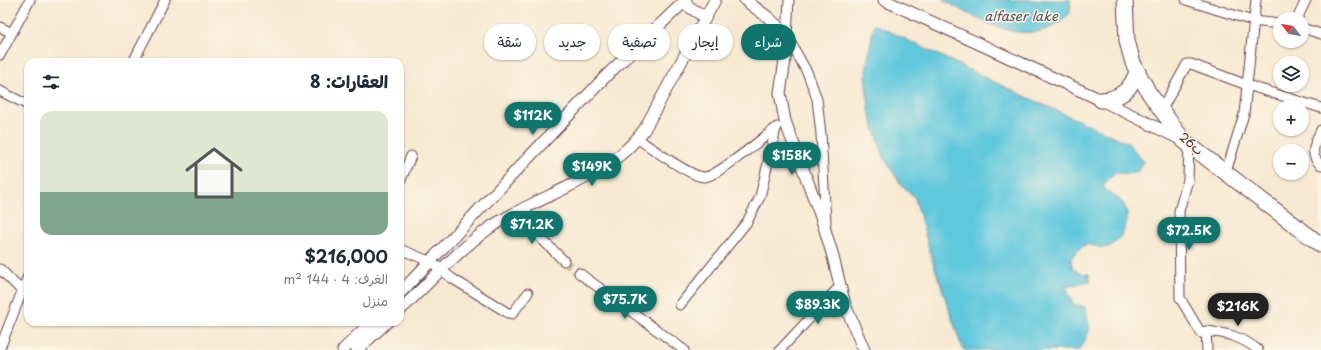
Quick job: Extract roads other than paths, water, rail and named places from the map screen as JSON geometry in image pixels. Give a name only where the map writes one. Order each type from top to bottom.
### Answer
[{"type":"highway","name":"26ب","points":[[1125,0],[1128,48],[1137,71],[1161,112],[1186,142],[1321,246]]},
{"type":"highway","points":[[1101,100],[1109,99],[1124,92],[1135,79],[1137,71]]},
{"type":"street","points":[[0,55],[30,0]]},
{"type":"street","points":[[135,58],[165,0]]},
{"type":"street","points":[[404,306],[488,229],[515,212],[586,177],[620,156],[633,145],[638,139],[714,0]]},
{"type":"street","points":[[745,0],[775,24]]},
{"type":"street","points":[[788,24],[789,0]]},
{"type":"street","points":[[884,0],[1101,100],[1186,142],[1188,180],[1178,212],[1180,298],[1201,333],[1206,331],[1220,332],[1245,340],[1258,350]]},
{"type":"street","points":[[1186,0],[1253,21],[1273,23]]},
{"type":"street","points":[[1226,172],[1244,114],[1256,0]]},
{"type":"street","points":[[1300,12],[1306,0]]},
{"type":"street","points":[[404,289],[607,75],[685,2],[705,17]]},
{"type":"street","points":[[0,27],[12,33]]},
{"type":"street","points":[[1309,30],[1321,34]]},
{"type":"street","points":[[796,52],[808,74],[817,99],[821,134],[827,236]]},
{"type":"street","points":[[785,60],[780,93],[785,121],[827,236],[845,305],[864,350]]},
{"type":"street","points":[[1161,112],[1187,64],[1191,64],[1247,85],[1321,108]]},
{"type":"street","points":[[0,91],[24,103]]},
{"type":"street","points":[[638,139],[688,170],[705,177],[711,176],[726,166],[785,121]]},
{"type":"street","points":[[680,305],[750,216],[760,197],[776,128]]},
{"type":"street","points":[[1321,130],[1313,147],[1315,159],[1321,165]]},
{"type":"street","points":[[404,173],[411,156]]},
{"type":"street","points":[[515,212],[564,262]]},
{"type":"street","points":[[404,251],[430,262],[512,314],[528,293]]},
{"type":"street","points":[[0,269],[22,292]]},
{"type":"street","points":[[579,273],[684,350]]},
{"type":"street","points":[[780,350],[840,286]]},
{"type":"street","points":[[0,348],[24,287]]},
{"type":"street","points":[[345,349],[367,326]]},
{"type":"street","points":[[357,350],[383,326]]},
{"type":"street","points":[[1206,331],[1207,350]]},
{"type":"water","name":"alfaser lake","points":[[943,0],[1070,0],[1070,13],[1055,25],[1040,31],[1023,32],[1007,30],[990,24]]},
{"type":"water","points":[[874,24],[1009,89],[1128,143],[1143,161],[1140,170],[1134,173],[1120,173],[1112,175],[1103,187],[1123,203],[1127,212],[1126,224],[1121,235],[1113,244],[1105,248],[1087,244],[1079,249],[1071,258],[1072,267],[1079,273],[1089,274],[1090,281],[1066,287],[1073,304],[1085,307],[1090,329],[1080,350],[964,350],[932,259],[915,198],[900,183],[884,158],[870,115],[865,77]]},
{"type":"tunnel","points":[[564,261],[579,273]]}]
